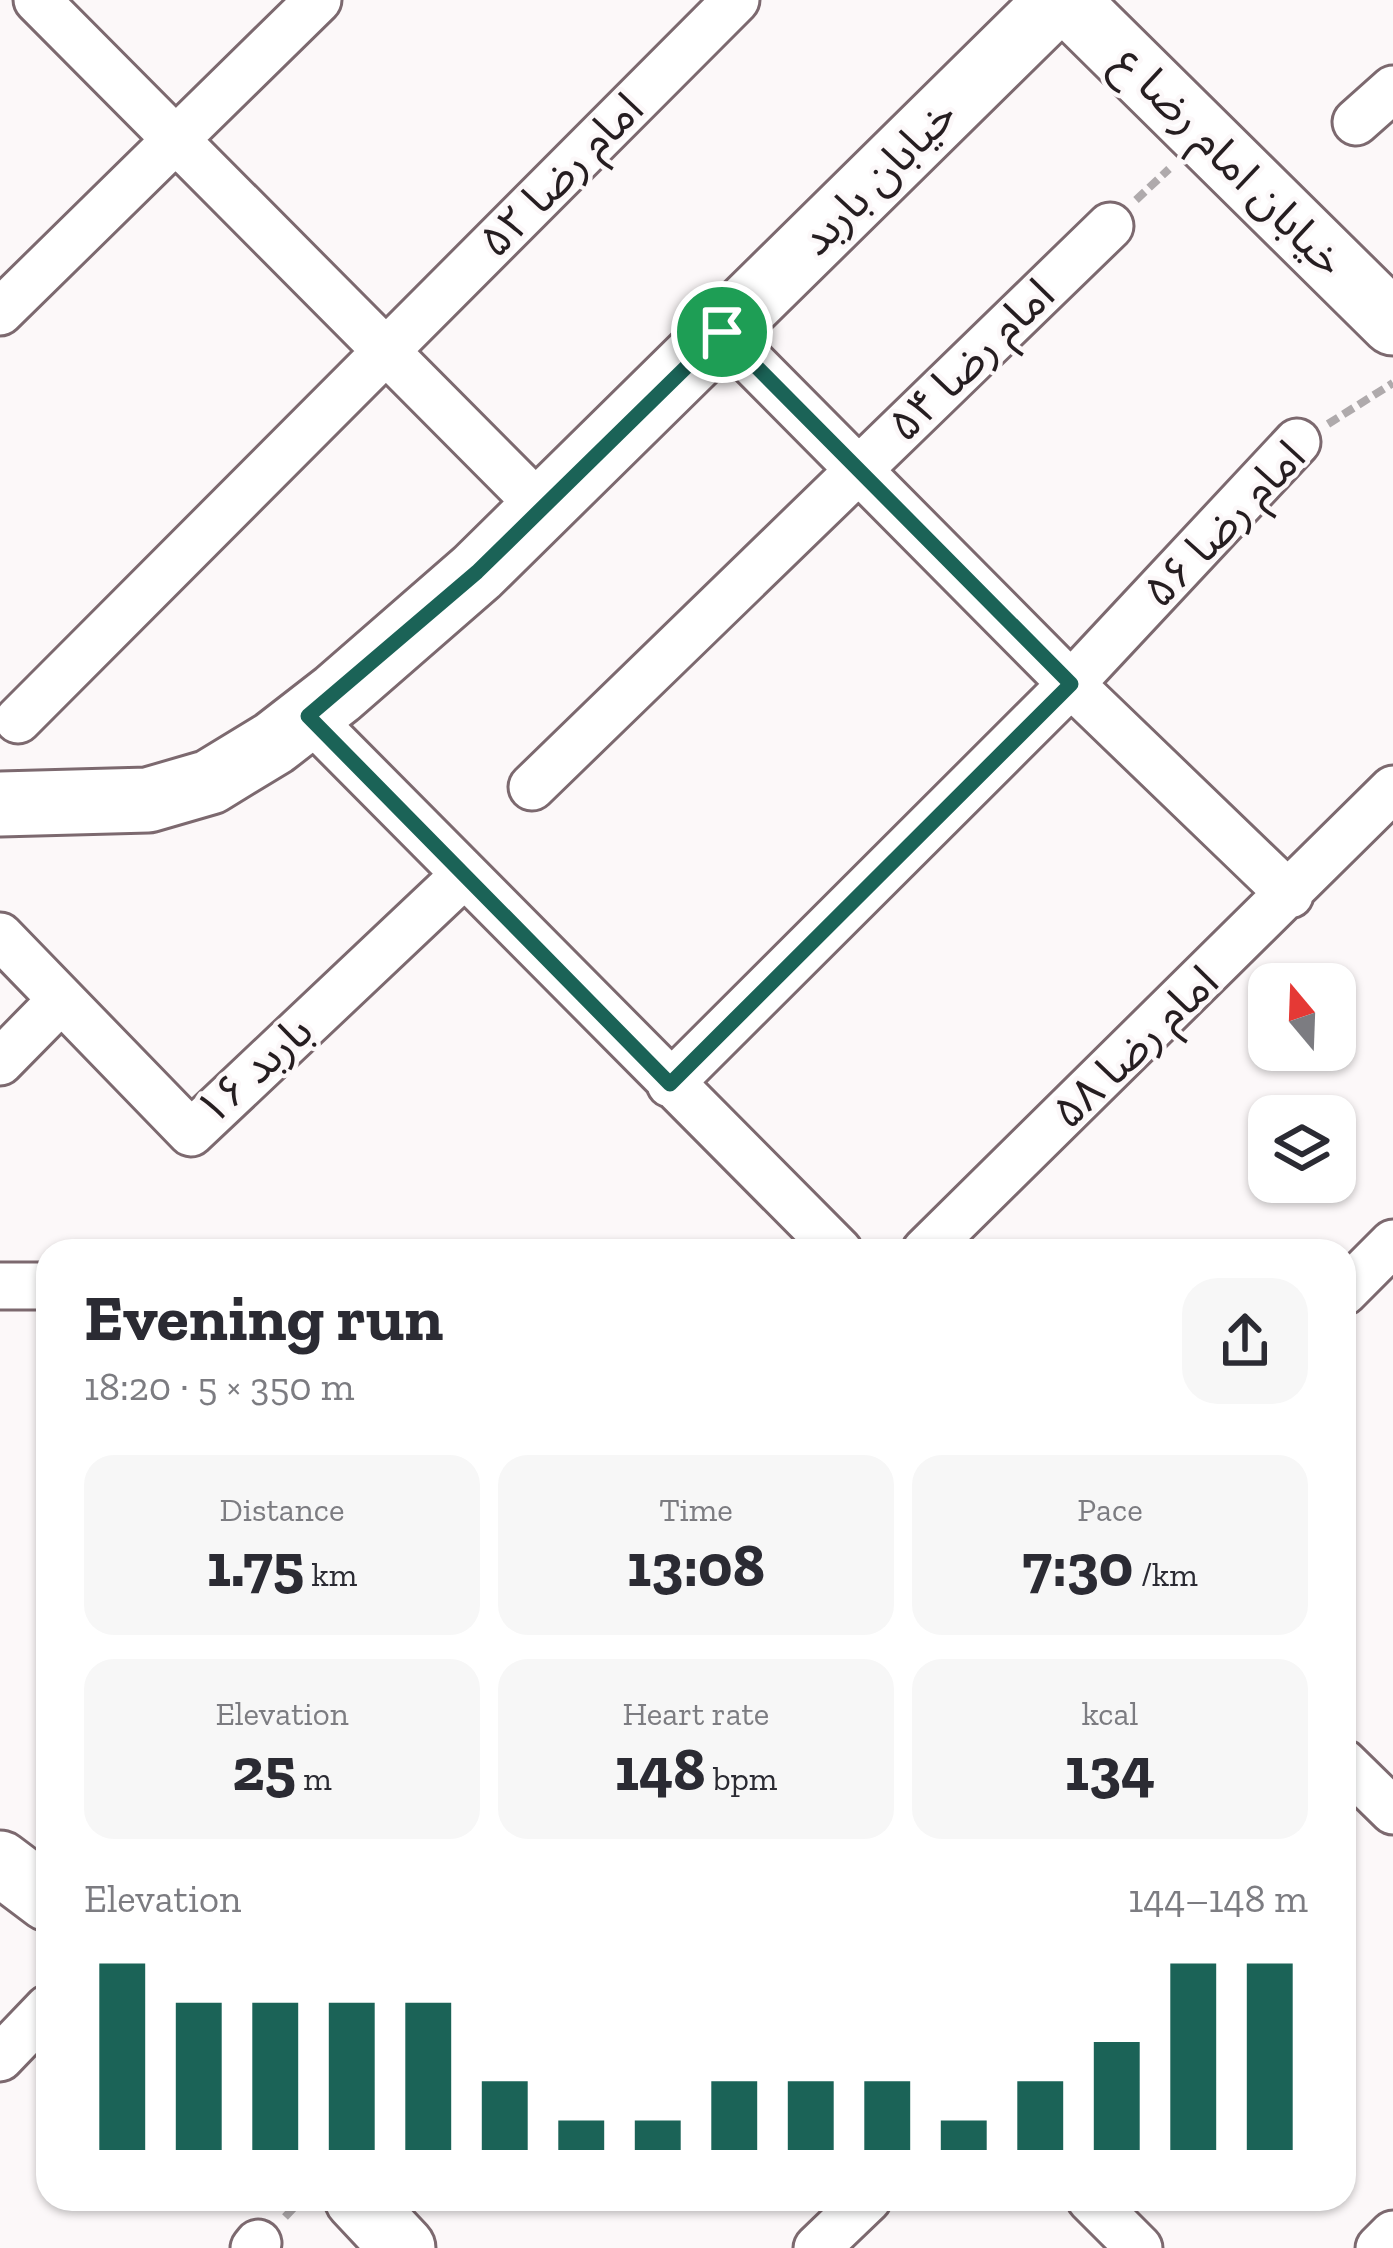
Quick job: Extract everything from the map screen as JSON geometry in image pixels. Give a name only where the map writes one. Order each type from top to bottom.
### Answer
[{"type":"street","points":[[37,0],[542,508]]},
{"type":"street","points":[[0,312],[318,0]]},
{"type":"street","name":"امام رضا ۵۲","points":[[18,720],[736,0]]},
{"type":"street","name":"خیابان امام رضا ع","points":[[1062,0],[1393,323]]},
{"type":"street","name":"خیابان باربد","points":[[0,804],[148,800],[210,782],[274,743],[477,572],[1062,0]]},
{"type":"street","points":[[1357,122],[1393,89]]},
{"type":"street","name":"امام رضا ۵۴","points":[[532,787],[1110,226]]},
{"type":"street","points":[[722,332],[1071,684],[1290,895]]},
{"type":"street","name":"امام رضا ۵۶","points":[[670,1084],[1071,684],[1298,442]]},
{"type":"street","points":[[308,716],[827,1239]]},
{"type":"street","name":"امام رضا ۵۸","points":[[937,1239],[1393,789]]},
{"type":"street","name":"باربد ۱۶","points":[[0,936],[191,1133],[464,875]]},
{"type":"street","points":[[0,1062],[62,1000]]},
{"type":"street","points":[[1356,1280],[1393,1243]]},
{"type":"street","points":[[0,1286],[36,1286]]},
{"type":"street","points":[[1356,1775],[1393,1811]]},
{"type":"street","points":[[0,1863],[36,1890]]},
{"type":"street","points":[[0,2057],[36,2020]]},
{"type":"street","points":[[368,2211],[403,2248]]},
{"type":"street","points":[[817,2248],[856,2211]]},
{"type":"street","points":[[1379,2248],[1393,2234]]},
{"type":"path","points":[[1110,226],[1204,135]]},
{"type":"path","name":"امام رضا ۵۶","points":[[1298,442],[1393,383]]},
{"type":"route","points":[[722,332],[1071,684],[670,1084],[308,716],[477,572],[722,332]]}]
